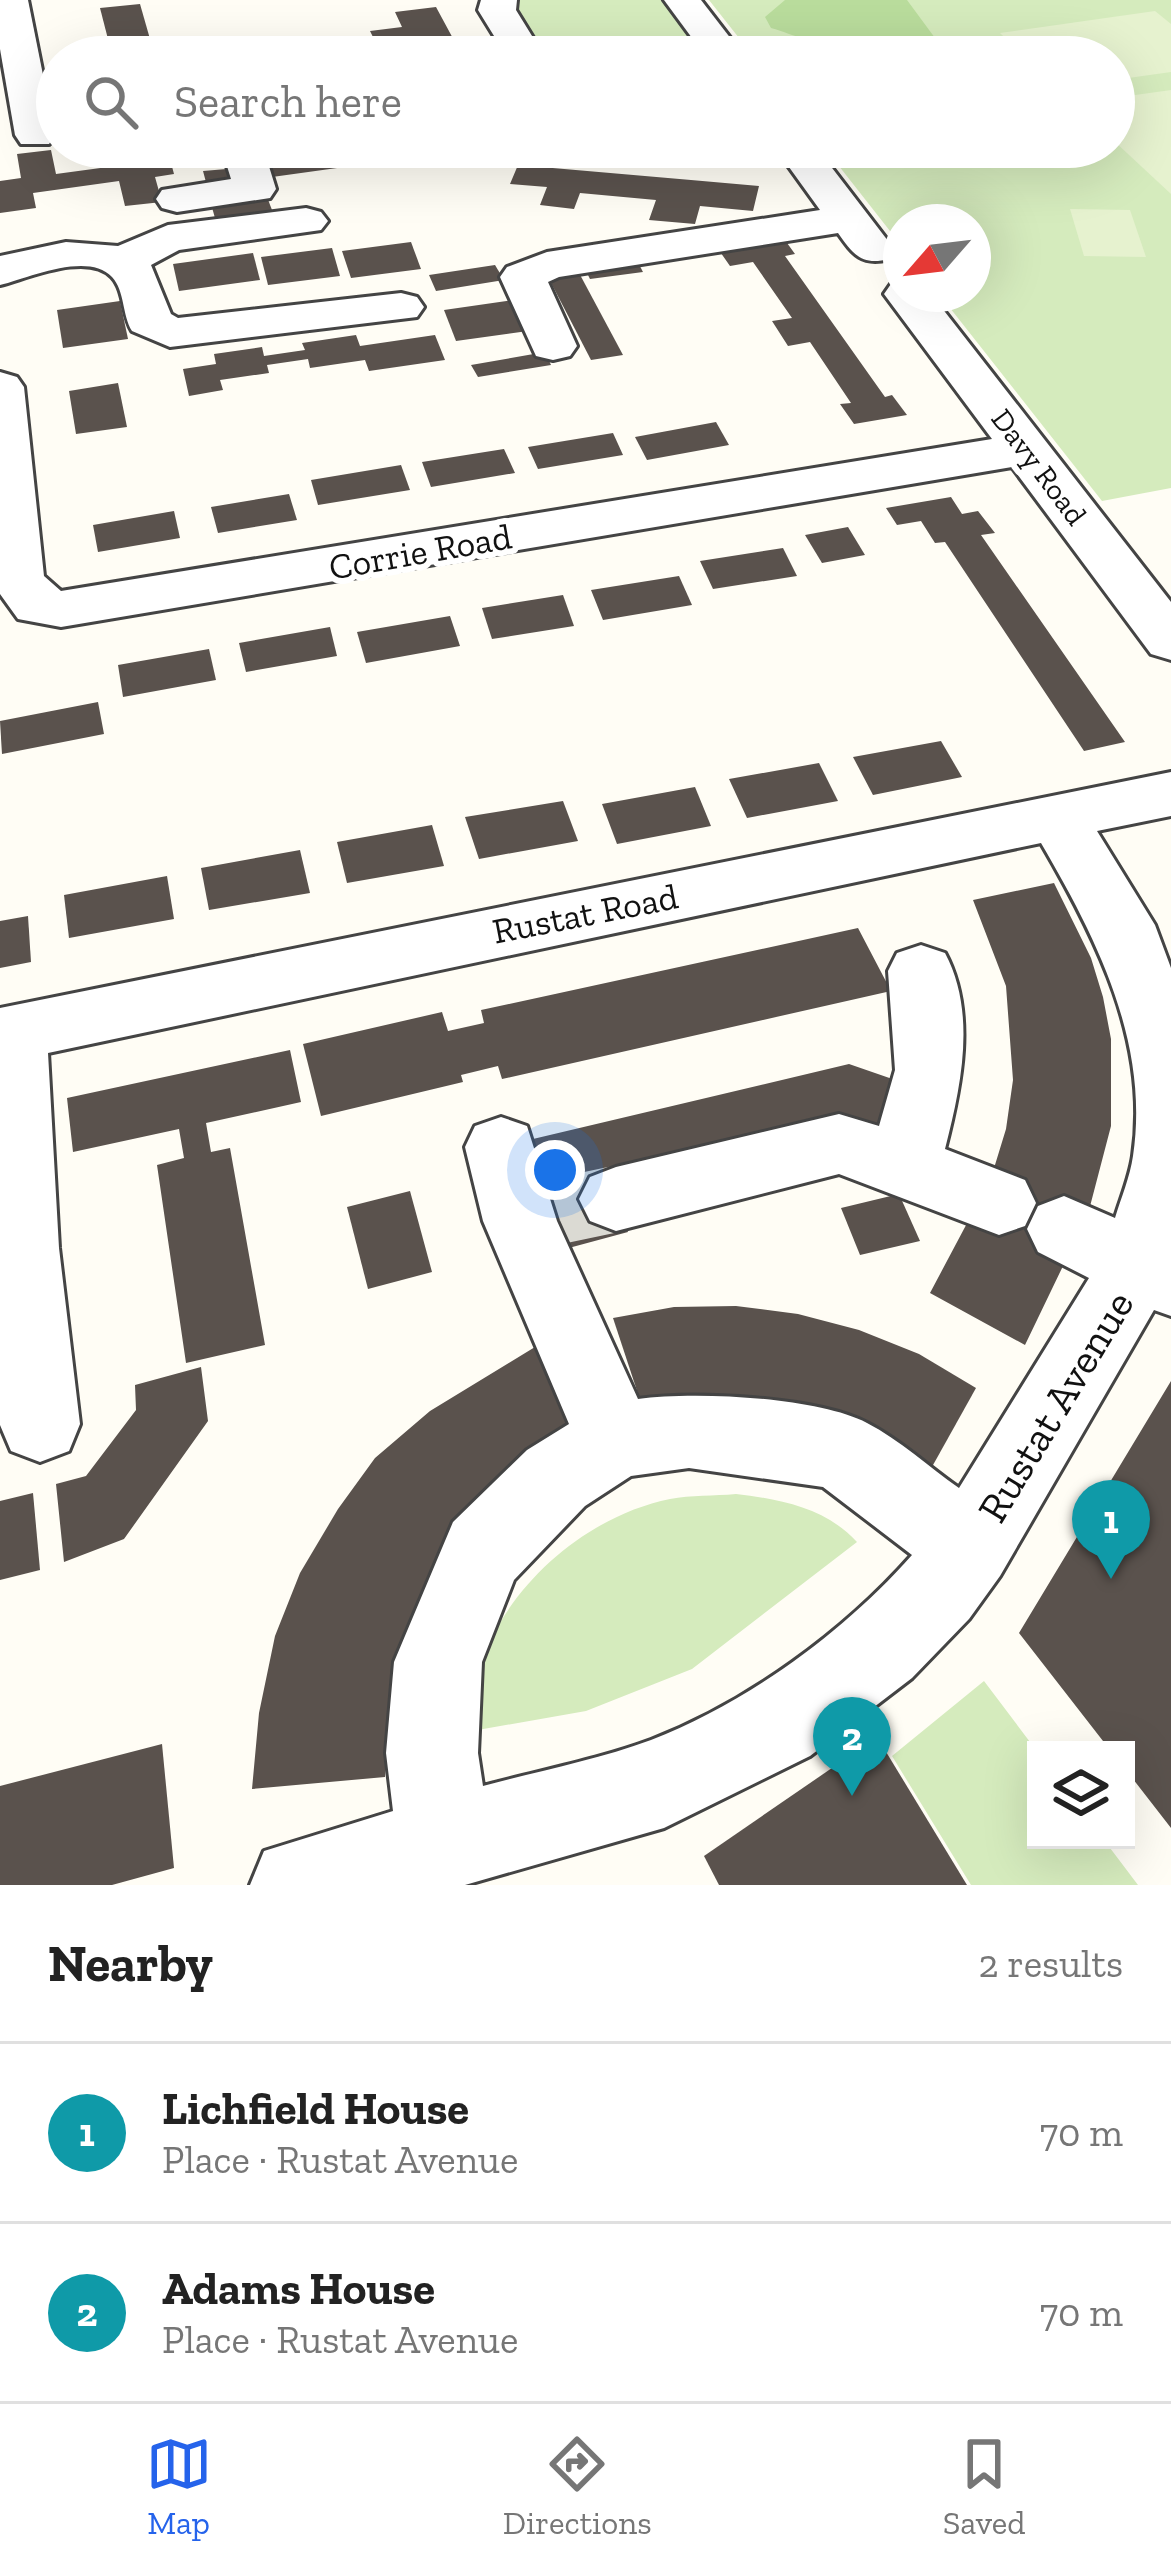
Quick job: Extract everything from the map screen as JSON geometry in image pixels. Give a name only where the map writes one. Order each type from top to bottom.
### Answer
[{"type":"street","points":[[10,0],[31,136]]},
{"type":"street","points":[[499,0],[496,10],[513,36]]},
{"type":"street","points":[[682,0],[710,36]]},
{"type":"street","points":[[170,200],[255,189],[249,168]]},
{"type":"street","points":[[811,168],[883,262]]},
{"type":"street","points":[[553,346],[523,277],[547,266],[850,218]]},
{"type":"street","points":[[121,262],[169,238],[306,221]]},
{"type":"street","points":[[0,271],[90,255],[121,262],[137,278],[149,321],[170,334],[401,307]]},
{"type":"street","name":"Davy Road","points":[[921,312],[1171,641]]},
{"type":"street","name":"Corrie Road","points":[[0,386],[17,579],[38,606],[61,609],[1026,449]]},
{"type":"street","name":"Rustat Road","points":[[6,1034],[1171,794]]},
{"type":"street","name":"Rustat Avenue","points":[[298,1885],[664,1782],[778,1724],[881,1647],[939,1589],[970,1547],[1155,1273],[1170,1155],[1167,1050],[1122,925],[1057,818]]},
{"type":"street","points":[[904,1165],[930,1070],[921,971]]},
{"type":"street","points":[[6,1034],[11,1251],[40,1424]]},
{"type":"street","points":[[563,1211],[839,1144],[1031,1216],[1155,1273]]},
{"type":"street","points":[[501,1147],[563,1211],[616,1440]]},
{"type":"street","name":"Rustat Avenue","points":[[444,1842],[432,1753],[438,1662],[483,1552],[556,1478],[616,1440],[689,1430],[840,1451],[970,1547]]},
{"type":"green space","points":[[514,0],[666,0],[693,36],[525,36],[505,4]]},
{"type":"green space","points":[[709,0],[1171,0],[1171,488],[1102,501],[953,312],[991,312],[991,204],[883,204],[883,222],[840,168],[1135,168],[1135,36],[737,36]]},
{"type":"green space","points":[[785,0],[907,0],[934,36],[796,36],[771,28],[765,17]]},
{"type":"green space","points":[[1155,11],[1171,24],[1171,72],[1135,77],[1135,36],[1000,33]]},
{"type":"green space","points":[[1171,90],[1171,194],[1135,161],[1135,95]]},
{"type":"green space","points":[[1070,209],[1130,210],[1146,257],[1084,256]]},
{"type":"green space","points":[[736,1494],[817,1513],[857,1542],[692,1669],[586,1711],[472,1731],[487,1648],[518,1596],[561,1552],[641,1507],[678,1498]]},
{"type":"green space","points":[[984,1681],[1029,1741],[1027,1849],[1111,1849],[1138,1885],[971,1885],[892,1756]]},
{"type":"building","points":[[140,4],[149,36],[107,36],[100,8]]},
{"type":"building","points":[[436,7],[452,36],[372,36],[370,31],[402,27],[395,12]]},
{"type":"building","points":[[36,152],[36,168],[55,168],[56,174],[100,168],[172,168],[174,174],[155,177],[162,202],[125,206],[119,181],[33,193],[36,208],[0,213],[0,181],[21,178],[17,154]]},
{"type":"building","points":[[238,168],[337,168],[207,186],[203,171]]},
{"type":"building","points":[[517,168],[552,168],[759,186],[753,211],[700,206],[695,224],[649,220],[656,200],[580,193],[574,209],[540,205],[547,187],[510,184]]},
{"type":"building","points":[[267,197],[272,210],[215,218],[211,204]]},
{"type":"building","points":[[782,236],[795,254],[785,256],[885,397],[892,395],[907,415],[854,424],[840,404],[851,403],[810,342],[788,346],[772,321],[792,318],[753,262],[730,266],[716,246]]},
{"type":"building","points":[[411,242],[421,269],[351,278],[342,251]]},
{"type":"building","points":[[332,248],[340,276],[268,285],[261,257]]},
{"type":"building","points":[[253,253],[260,280],[179,291],[173,264]]},
{"type":"building","points":[[633,253],[643,272],[590,279],[581,261]]},
{"type":"building","points":[[495,265],[504,280],[436,291],[429,275]]},
{"type":"building","points":[[578,271],[623,355],[591,360],[547,275]]},
{"type":"building","points":[[514,300],[528,331],[456,341],[444,310]]},
{"type":"building","points":[[120,301],[128,339],[63,348],[57,310]]},
{"type":"building","points":[[356,335],[360,346],[435,335],[445,360],[369,371],[365,360],[310,368],[308,359],[267,365],[269,373],[220,380],[223,390],[189,396],[183,369],[216,364],[214,354],[262,347],[264,356],[305,350],[302,343]]},
{"type":"building","points":[[545,352],[551,365],[478,377],[471,365]]},
{"type":"building","points":[[118,383],[127,427],[76,434],[69,391]]},
{"type":"building","points":[[716,422],[729,445],[647,460],[635,437]]},
{"type":"building","points":[[613,433],[623,455],[538,469],[528,447]]},
{"type":"building","points":[[504,449],[515,473],[431,487],[422,462]]},
{"type":"building","points":[[401,465],[410,490],[318,505],[311,480]]},
{"type":"building","points":[[289,494],[297,520],[218,533],[211,507]]},
{"type":"building","points":[[951,497],[962,514],[978,511],[995,533],[981,535],[1125,742],[1084,751],[945,542],[935,543],[921,521],[897,525],[886,508]]},
{"type":"building","points":[[174,511],[180,538],[98,552],[93,525]]},
{"type":"building","points":[[848,527],[865,555],[822,563],[805,535]]},
{"type":"building","points":[[783,548],[797,576],[713,589],[700,561]]},
{"type":"building","points":[[679,576],[692,605],[603,620],[591,590]]},
{"type":"building","points":[[563,595],[574,626],[492,639],[482,608]]},
{"type":"building","points":[[450,616],[460,646],[366,663],[357,632]]},
{"type":"building","points":[[330,627],[337,656],[246,672],[239,643]]},
{"type":"building","points":[[209,649],[216,680],[123,697],[118,665]]},
{"type":"building","points":[[98,702],[104,734],[2,754],[0,721]]},
{"type":"building","points":[[941,741],[962,777],[873,795],[853,757]]},
{"type":"building","points":[[819,763],[838,801],[747,818],[729,779]]},
{"type":"building","points":[[695,787],[711,826],[617,844],[602,804]]},
{"type":"building","points":[[563,801],[578,841],[479,859],[465,817]]},
{"type":"building","points":[[432,825],[444,866],[347,883],[337,842]]},
{"type":"building","points":[[300,850],[310,893],[209,910],[201,868]]},
{"type":"building","points":[[167,876],[174,919],[69,938],[64,895]]},
{"type":"building","points":[[1054,883],[1091,958],[1103,997],[1111,1039],[1111,1126],[1088,1214],[1025,1345],[930,1293],[991,1178],[1006,1129],[1013,1080],[1006,986],[973,900]]},
{"type":"building","points":[[28,916],[31,962],[0,968],[0,921]]},
{"type":"building","points":[[858,928],[891,991],[502,1079],[498,1066],[461,1075],[463,1082],[321,1116],[303,1044],[442,1012],[448,1031],[484,1023],[481,1010]]},
{"type":"building","points":[[290,1050],[301,1102],[206,1123],[211,1152],[230,1148],[265,1345],[186,1363],[157,1165],[184,1158],[179,1129],[73,1152],[67,1098]]},
{"type":"building","points":[[849,1064],[901,1082],[879,1135],[616,1199],[628,1232],[565,1249],[533,1139]]},
{"type":"building","points":[[410,1191],[432,1272],[368,1289],[347,1207]]},
{"type":"building","points":[[899,1194],[920,1241],[860,1255],[841,1208]]},
{"type":"building","points":[[736,1306],[798,1314],[859,1330],[919,1354],[976,1388],[928,1474],[644,1412],[613,1318],[674,1307]]},
{"type":"building","points":[[535,1347],[591,1423],[390,1710],[385,1777],[252,1789],[259,1713],[275,1636],[300,1573],[338,1509],[375,1458],[430,1411]]},
{"type":"building","points":[[201,1367],[208,1421],[124,1539],[64,1562],[56,1484],[86,1476],[136,1410],[135,1385]]},
{"type":"building","points":[[1171,1381],[1171,1828],[1135,1782],[1135,1741],[1103,1741],[1019,1633]]},
{"type":"building","points":[[33,1493],[40,1570],[0,1580],[0,1501]]},
{"type":"building","points":[[877,1737],[967,1885],[719,1885],[704,1856]]},
{"type":"building","points":[[162,1744],[174,1868],[112,1885],[0,1885],[0,1786]]},
{"type":"tunnel","points":[[554,1212],[616,1199]]},
{"type":"place","name":"Lichfield House","points":[[1111,1579]]},
{"type":"place","name":"Adams House","points":[[852,1796]]}]
